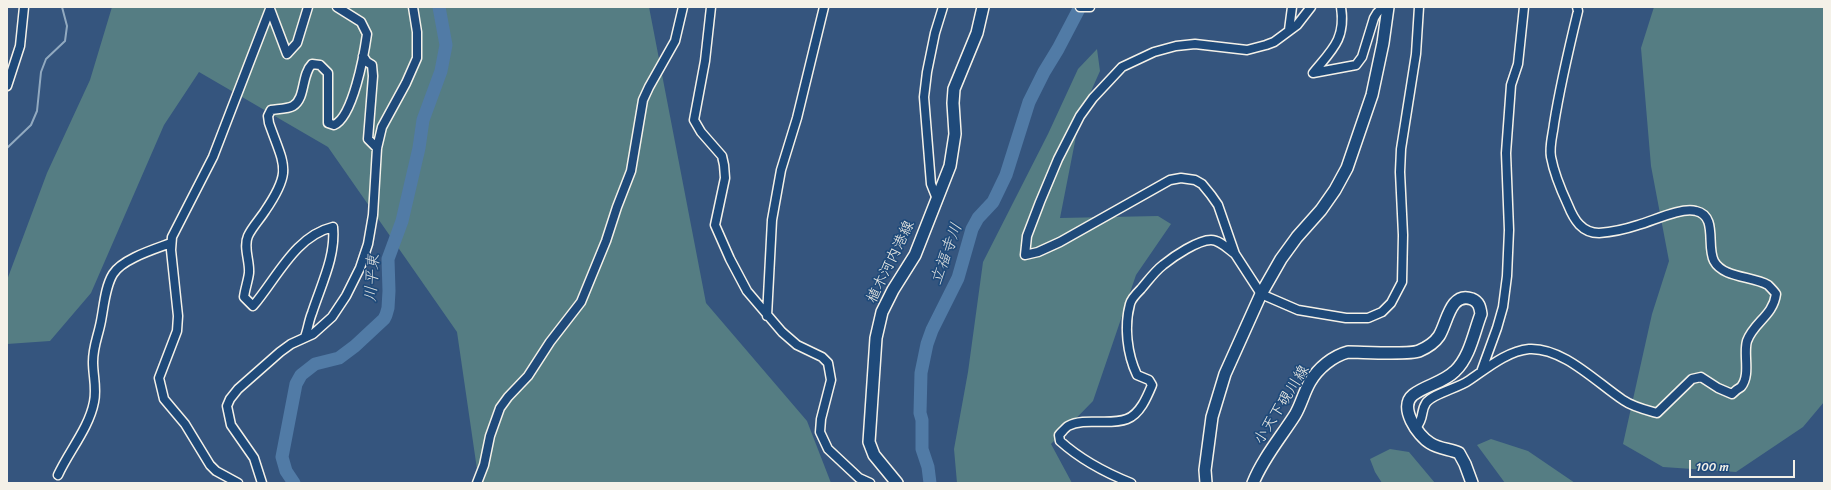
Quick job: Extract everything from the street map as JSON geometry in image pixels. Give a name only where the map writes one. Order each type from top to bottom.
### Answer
[{"type":"main road","name":"植木河内港線","points":[[897,483],[874,455],[869,442],[876,338],[882,312],[893,290],[915,255],[950,166],[955,134],[953,103],[954,89],[977,33],[982,7]]},
{"type":"main road","points":[[1206,483],[1204,470],[1212,417],[1223,382],[1261,294],[1281,260],[1297,237],[1321,210],[1335,190],[1347,168],[1372,95],[1383,43],[1388,7]]},
{"type":"main road","name":"小天下硯川線","points":[[1253,483],[1281,434],[1295,414],[1311,380],[1330,360],[1338,354],[1348,352],[1418,352],[1429,346],[1439,336],[1450,308],[1458,300],[1466,297],[1474,300],[1480,306],[1481,314],[1463,362],[1454,372],[1438,383],[1420,390],[1411,396],[1408,407],[1409,417],[1429,443],[1459,453],[1472,483]]},
{"type":"street","points":[[7,86],[20,46],[24,7]]},
{"type":"street","points":[[238,483],[216,471],[210,465],[185,424],[162,396],[159,378],[177,331],[178,316],[171,243],[172,236],[175,227],[213,157],[270,9],[287,54],[297,43],[308,7]]},
{"type":"street","points":[[306,336],[311,315],[330,263],[334,236],[333,227],[314,233],[285,262],[253,306],[244,297],[249,272],[248,237],[282,184],[284,174],[284,166],[269,123],[268,116],[271,110],[293,106],[299,99],[307,69],[312,64],[320,65],[328,73],[328,123],[334,125],[340,123],[352,100],[367,34],[361,22],[337,7]]},
{"type":"street","points":[[262,483],[254,458],[231,425],[227,406],[230,399],[238,389],[274,357],[290,344],[313,334],[332,317],[346,296],[360,268],[368,244],[373,215],[377,148],[385,120],[406,83],[417,58],[417,32],[413,7]]},
{"type":"street","points":[[476,483],[484,465],[490,436],[500,408],[508,397],[528,376],[550,342],[581,302],[606,241],[631,171],[643,100],[648,87],[675,41],[683,7]]},
{"type":"street","points":[[711,7],[705,61],[694,120],[701,132],[722,156],[724,165],[725,178],[716,224],[730,259],[746,291],[782,332],[797,345],[822,357],[828,363],[831,380],[821,419],[820,432],[828,450],[859,478],[870,483]]},
{"type":"street","points":[[767,316],[772,220],[778,184],[797,118],[824,7]]},
{"type":"street","points":[[937,199],[931,184],[924,97],[926,72],[943,7]]},
{"type":"street","points":[[1080,7],[1090,7]]},
{"type":"street","points":[[1289,30],[1292,7]]},
{"type":"street","points":[[1311,7],[1300,22],[1274,42],[1247,50],[1195,44],[1176,46],[1154,52],[1122,67],[1092,98],[1080,116],[1058,159],[1040,202],[1028,236],[1025,255],[1038,252],[1060,242],[1170,180],[1181,178],[1195,180],[1202,184],[1218,205],[1235,254],[1261,294],[1298,310],[1346,318],[1368,318],[1382,312],[1390,303],[1402,282],[1401,149],[1416,54],[1419,7]]},
{"type":"street","points":[[1341,7],[1343,17],[1341,35],[1334,48],[1313,73],[1356,66],[1362,57],[1374,18],[1383,7]]},
{"type":"street","points":[[1481,372],[1503,307],[1507,276],[1509,230],[1506,153],[1511,85],[1518,64],[1524,7]]},
{"type":"street","points":[[1416,428],[1422,421],[1425,404],[1432,398],[1460,386],[1511,354],[1529,349],[1543,350],[1556,354],[1579,368],[1625,402],[1657,414],[1692,379],[1701,377],[1718,388],[1732,394],[1741,387],[1745,380],[1746,343],[1750,333],[1771,310],[1775,303],[1776,294],[1768,286],[1721,270],[1714,261],[1711,253],[1709,221],[1703,213],[1695,210],[1682,211],[1640,225],[1616,231],[1598,233],[1581,227],[1572,217],[1551,156],[1551,149],[1558,100],[1578,11],[1577,7]]},
{"type":"street","points":[[363,56],[367,62],[372,65],[373,76],[368,139],[377,148]]},
{"type":"street","points":[[1131,483],[1117,477],[1071,451],[1060,441],[1059,435],[1068,426],[1128,419],[1136,412],[1145,400],[1152,385],[1149,380],[1137,375],[1133,368],[1129,349],[1127,326],[1130,302],[1151,276],[1163,265],[1200,242],[1212,240],[1220,243],[1235,254]]},
{"type":"street","points":[[58,475],[89,418],[94,402],[96,386],[93,363],[94,343],[101,323],[107,288],[113,273],[124,264],[171,243]]},
{"type":"green space","points":[[112,7],[649,7],[706,303],[807,421],[831,483],[479,483],[457,332],[328,147],[199,72],[164,125],[91,293],[50,341],[7,344],[7,280],[47,173],[90,80]]},
{"type":"green space","points":[[1654,7],[1824,7],[1824,402],[1803,427],[1736,472],[1663,467],[1623,444],[1652,314],[1669,261],[1651,166],[1641,48]]},
{"type":"green space","points":[[1097,49],[1100,71],[1080,116],[1060,218],[1158,216],[1171,224],[1136,275],[1093,401],[1051,444],[1072,483],[957,483],[954,449],[968,372],[983,262],[1048,134],[1078,69]]},
{"type":"green space","points":[[1491,439],[1528,451],[1575,483],[1505,483],[1477,445]]},
{"type":"green space","points":[[1390,449],[1409,452],[1435,483],[1382,483],[1375,472],[1370,459]]},
{"type":"waterway","points":[[7,148],[31,125],[37,111],[41,72],[46,59],[65,41],[67,26],[62,7]]},
{"type":"waterway","name":"川平東","points":[[294,483],[286,471],[282,457],[296,384],[301,375],[315,364],[339,358],[355,346],[384,319],[386,315],[389,291],[388,259],[402,221],[419,148],[423,120],[441,71],[446,45],[439,7]]},
{"type":"waterway","name":"立福寺川","points":[[930,483],[928,467],[922,449],[922,420],[920,413],[921,373],[927,344],[932,330],[958,278],[972,229],[978,218],[993,202],[1006,175],[1029,102],[1080,7]]}]
